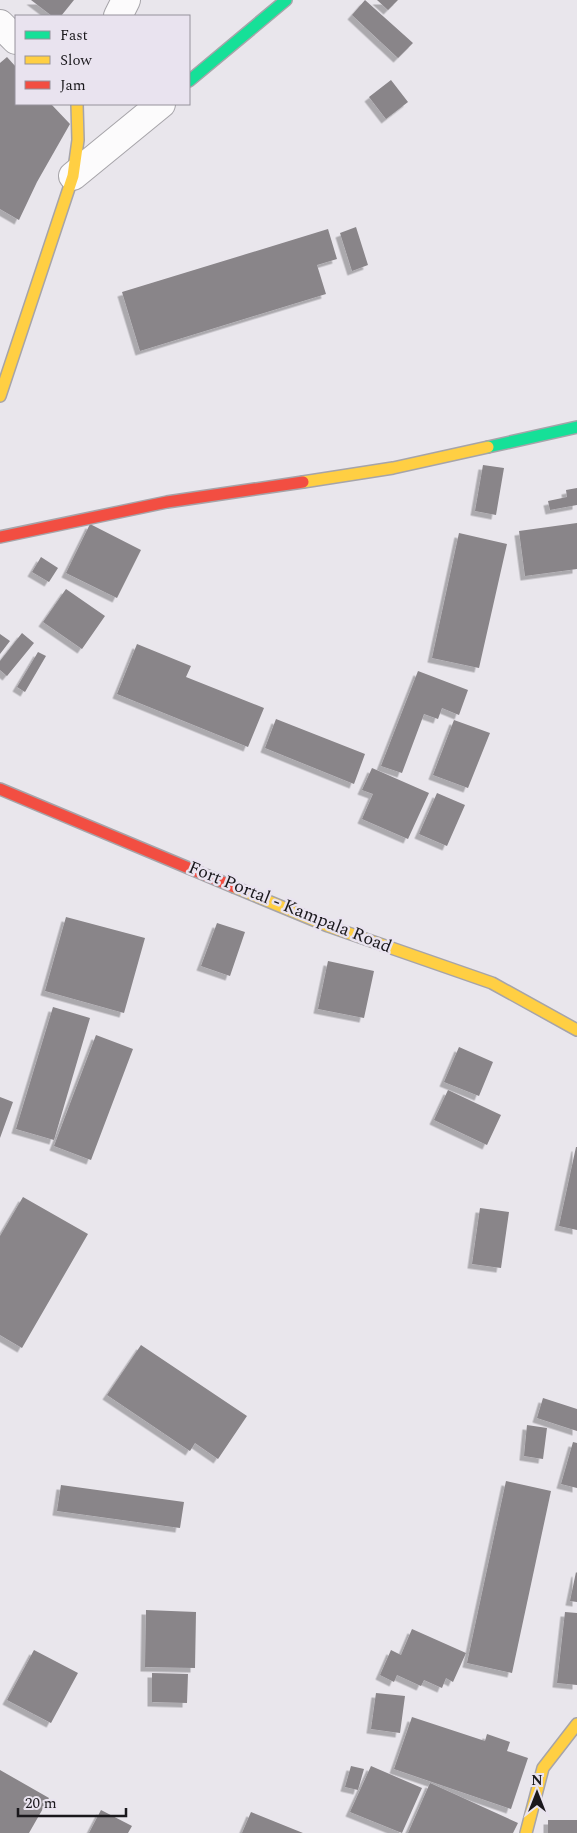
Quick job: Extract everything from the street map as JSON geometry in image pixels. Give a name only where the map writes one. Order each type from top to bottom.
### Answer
[{"type":"street","points":[[118,15],[126,0]]},
{"type":"street","points":[[190,79],[286,0]]},
{"type":"street","points":[[0,24],[15,39]]},
{"type":"street","points":[[0,396],[74,176],[79,147],[80,120],[77,105]]},
{"type":"street","points":[[74,176],[160,105]]},
{"type":"street","points":[[0,537],[167,502],[393,468],[577,427]]},
{"type":"street","name":"Fort Portal - Kampala Road","points":[[0,789],[328,926],[492,983],[577,1030]]},
{"type":"street","points":[[526,1833],[543,1768],[577,1724]]},
{"type":"building","points":[[31,0],[74,0],[62,15],[51,15]]},
{"type":"building","points":[[365,0],[413,43],[398,58],[352,15]]},
{"type":"building","points":[[377,0],[398,0],[388,10]]},
{"type":"building","points":[[7,57],[15,66],[15,105],[52,105],[70,124],[37,182],[19,220],[0,209],[0,63]]},
{"type":"building","points":[[391,80],[408,102],[386,119],[369,97]]},
{"type":"building","points":[[356,227],[368,265],[352,271],[340,233]]},
{"type":"building","points":[[328,229],[337,259],[317,265],[326,294],[140,351],[122,292]]},
{"type":"building","points":[[483,465],[504,468],[496,515],[475,511]]},
{"type":"building","points":[[577,488],[577,505],[550,510],[548,501],[567,497],[566,490]]},
{"type":"building","points":[[577,523],[577,569],[525,576],[519,531]]},
{"type":"building","points":[[90,524],[141,550],[117,598],[66,573]]},
{"type":"building","points":[[459,533],[507,544],[479,668],[432,658]]},
{"type":"building","points":[[41,557],[58,568],[49,582],[32,572]]},
{"type":"building","points":[[66,589],[105,616],[82,649],[43,622]]},
{"type":"building","points":[[22,633],[34,643],[7,676],[0,670],[0,661]]},
{"type":"building","points":[[0,634],[10,641],[0,654]]},
{"type":"building","points":[[137,644],[191,666],[186,677],[264,708],[248,747],[117,694]]},
{"type":"building","points":[[38,652],[46,656],[25,692],[17,687]]},
{"type":"building","points":[[418,671],[468,690],[459,715],[442,708],[438,719],[424,714],[402,773],[381,766]]},
{"type":"building","points":[[276,719],[365,754],[354,784],[265,748]]},
{"type":"building","points":[[454,720],[490,733],[468,788],[433,775]]},
{"type":"building","points":[[372,768],[429,793],[408,839],[362,819],[373,794],[362,790]]},
{"type":"building","points":[[437,793],[465,805],[447,846],[419,834]]},
{"type":"building","points":[[66,917],[145,938],[124,1013],[45,991]]},
{"type":"building","points":[[217,923],[245,932],[230,976],[201,966]]},
{"type":"building","points":[[328,961],[374,971],[364,1018],[318,1009]]},
{"type":"building","points":[[53,1007],[90,1018],[54,1140],[16,1129]]},
{"type":"building","points":[[96,1035],[133,1049],[91,1160],[54,1146]]},
{"type":"building","points":[[459,1047],[493,1062],[479,1096],[444,1082]]},
{"type":"building","points":[[448,1090],[501,1115],[487,1145],[434,1120]]},
{"type":"building","points":[[0,1097],[13,1102],[0,1138]]},
{"type":"building","points":[[577,1147],[577,1230],[559,1226]]},
{"type":"building","points":[[23,1197],[88,1234],[22,1348],[0,1335],[0,1236]]},
{"type":"building","points":[[480,1208],[509,1212],[501,1268],[472,1264]]},
{"type":"building","points":[[141,1345],[247,1416],[218,1459],[195,1443],[190,1451],[107,1395]]},
{"type":"building","points":[[543,1398],[577,1409],[577,1431],[537,1418]]},
{"type":"building","points":[[527,1425],[547,1428],[543,1459],[524,1456]]},
{"type":"building","points":[[573,1442],[577,1443],[577,1488],[561,1484]]},
{"type":"building","points":[[506,1481],[551,1491],[512,1673],[467,1663]]},
{"type":"building","points":[[61,1485],[184,1502],[180,1528],[57,1511]]},
{"type":"building","points":[[577,1573],[577,1602],[570,1601]]},
{"type":"building","points":[[146,1610],[196,1612],[195,1668],[145,1667]]},
{"type":"building","points":[[565,1612],[577,1613],[577,1685],[557,1683]]},
{"type":"building","points":[[412,1629],[466,1653],[453,1682],[446,1678],[442,1688],[424,1680],[421,1686],[397,1675],[394,1682],[380,1675],[391,1650],[401,1655]]},
{"type":"building","points":[[34,1650],[78,1673],[51,1723],[7,1700]]},
{"type":"building","points":[[152,1673],[188,1674],[187,1703],[152,1702]]},
{"type":"building","points":[[376,1693],[405,1696],[400,1733],[371,1729]]},
{"type":"building","points":[[412,1717],[485,1741],[487,1734],[510,1742],[507,1751],[528,1758],[511,1809],[394,1769]]},
{"type":"building","points":[[351,1766],[364,1769],[358,1790],[345,1787]]},
{"type":"building","points":[[371,1766],[422,1788],[402,1833],[350,1812]]},
{"type":"building","points":[[0,1770],[49,1798],[29,1833],[0,1833]]},
{"type":"building","points":[[430,1783],[518,1823],[513,1833],[408,1833]]},
{"type":"building","points":[[101,1810],[132,1826],[128,1833],[89,1833]]},
{"type":"building","points":[[251,1812],[303,1833],[242,1833]]},
{"type":"building","points":[[548,1820],[577,1820],[577,1833],[548,1833]]},
{"type":"traffic: fast","points":[[190,80],[286,0]]},
{"type":"traffic: fast","points":[[488,447],[577,427]]},
{"type":"traffic: slow","points":[[0,396],[73,176],[78,140],[77,105]]},
{"type":"traffic: slow","points":[[303,482],[393,468],[488,447]]},
{"type":"traffic: slow","points":[[234,887],[328,926],[492,983],[577,1030]]},
{"type":"traffic: slow","points":[[526,1833],[543,1768],[577,1724]]},
{"type":"traffic: jam","points":[[0,537],[167,502],[303,482]]},
{"type":"traffic: jam","points":[[0,789],[234,887]]}]
